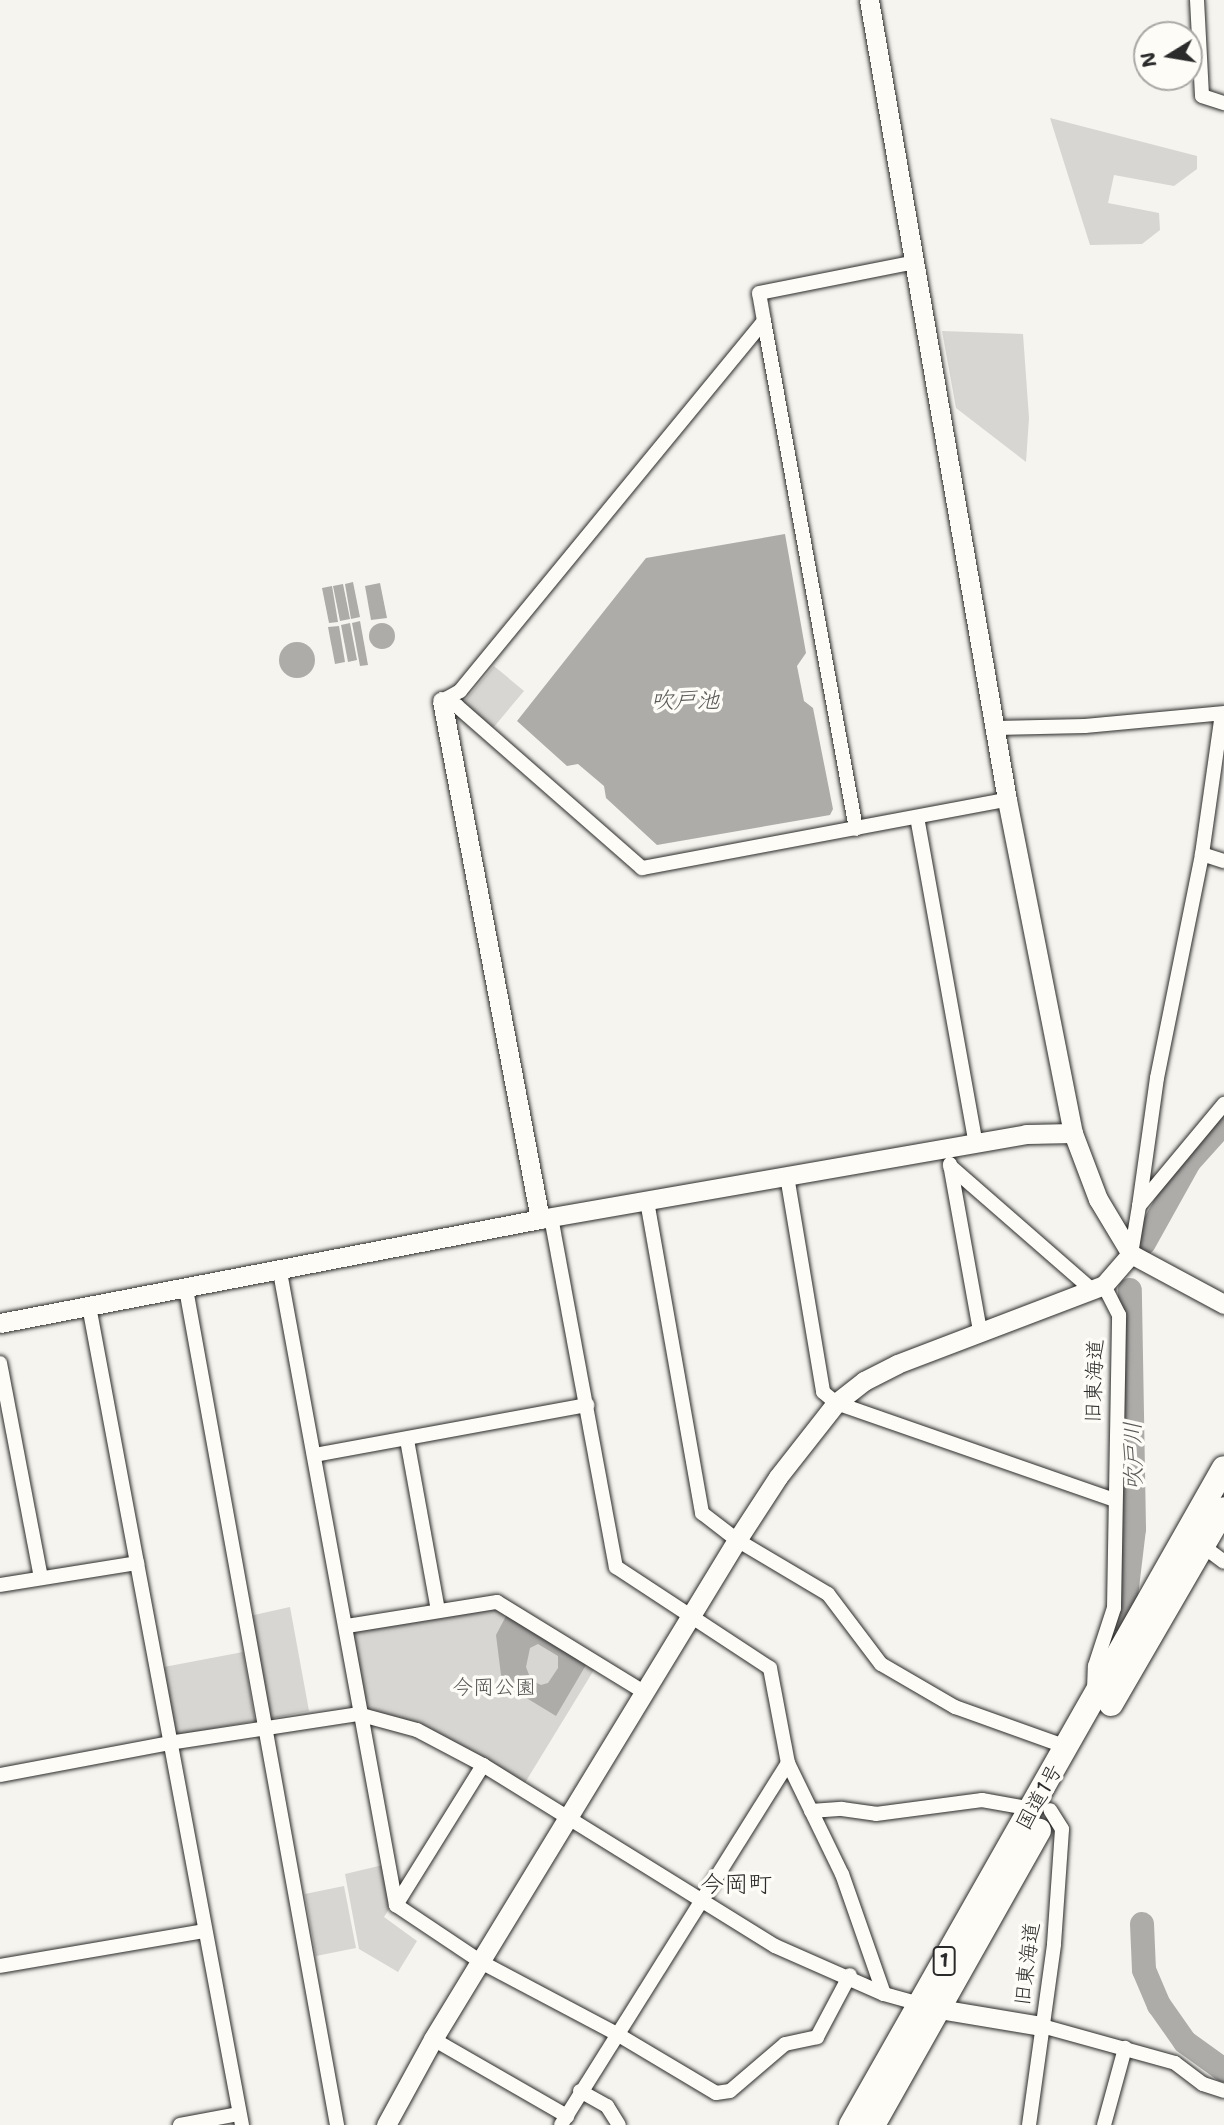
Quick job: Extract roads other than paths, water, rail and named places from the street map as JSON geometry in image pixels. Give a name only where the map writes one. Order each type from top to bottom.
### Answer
[{"type":"highway","name":"国道1号","points":[[1042,1809],[1067,1747],[1224,1468]]},
{"type":"highway","name":"国道1号","points":[[851,2125],[929,2007],[1042,1809],[1223,1513]]},
{"type":"highway","name":"国道1号","points":[[873,2125],[929,2007]]},
{"type":"street","points":[[869,0],[1007,800],[1073,1133],[1098,1199],[1131,1254],[1224,1304]]},
{"type":"street","points":[[1197,0],[1202,96],[1224,103]]},
{"type":"street","points":[[856,829],[759,293],[915,262]]},
{"type":"street","points":[[442,701],[460,691],[764,321]]},
{"type":"street","points":[[442,701],[457,706],[642,868],[1007,800]]},
{"type":"street","points":[[442,701],[545,1218],[587,1405],[616,1567],[769,1668],[788,1763],[842,1874],[884,1994]]},
{"type":"street","points":[[386,2125],[433,2039],[737,1540],[778,1477],[836,1403],[875,1376],[980,1331],[1098,1287],[1131,1254],[1157,1078],[1202,854],[1223,713],[1085,726],[996,728]]},
{"type":"street","points":[[917,817],[976,1144]]},
{"type":"street","points":[[1202,854],[1224,861]]},
{"type":"street","points":[[1139,1206],[1224,1104]]},
{"type":"street","points":[[0,1323],[280,1272],[545,1218],[787,1176],[949,1158],[976,1144],[1026,1134],[1073,1133]]},
{"type":"street","points":[[949,1158],[1098,1287]]},
{"type":"street","points":[[949,1158],[980,1331]]},
{"type":"street","points":[[787,1176],[823,1392],[836,1403],[1114,1500]]},
{"type":"street","points":[[647,1201],[702,1513],[737,1540],[828,1594],[881,1664],[955,1707],[1067,1747]]},
{"type":"street","points":[[280,1272],[347,1626],[358,1714],[396,1905],[481,1962],[617,2034],[716,2093],[730,2091],[785,2044],[817,2038],[850,1976]]},
{"type":"street","name":"旧東海道","points":[[1093,1702],[1095,1666],[1114,1608],[1119,1315],[1098,1287]]},
{"type":"street","points":[[186,1289],[337,2125]]},
{"type":"street","points":[[89,1306],[240,2119],[180,2125]]},
{"type":"street","points":[[0,1363],[41,1577]]},
{"type":"street","points":[[314,1455],[587,1405]]},
{"type":"street","points":[[407,1440],[438,1610]]},
{"type":"street","points":[[1203,1546],[1224,1562]]},
{"type":"street","points":[[0,1585],[136,1563]]},
{"type":"street","points":[[347,1626],[497,1602],[644,1692]]},
{"type":"street","points":[[0,1775],[169,1743],[358,1714],[417,1730],[483,1765],[775,1945],[850,1976],[884,1994],[929,2007],[1042,2026],[1125,2048],[1175,2063],[1203,2084],[1224,2091]]},
{"type":"street","points":[[433,2039],[564,2120],[788,1763]]},
{"type":"street","points":[[396,1905],[483,1765]]},
{"type":"street","points":[[811,1811],[842,1809],[876,1814],[982,1800],[1042,1809]]},
{"type":"street","name":"旧東海道","points":[[1029,2125],[1054,1944],[1062,1829],[1042,1809]]},
{"type":"street","points":[[0,1966],[204,1931]]},
{"type":"street","points":[[1104,2125],[1125,2048]]},
{"type":"street","points":[[580,2091],[607,2106],[619,2125]]},
{"type":"water","name":"吹戸池","points":[[785,534],[806,653],[797,666],[804,701],[813,708],[833,809],[830,815],[657,845],[606,798],[604,786],[578,764],[567,766],[517,721],[646,558]]},
{"type":"water","points":[[353,582],[360,617],[351,619],[345,584]]},
{"type":"water","points":[[380,583],[387,618],[371,620],[365,586]]},
{"type":"water","points":[[343,584],[350,619],[340,621],[333,586]]},
{"type":"water","points":[[332,586],[338,622],[329,623],[322,588]]},
{"type":"water","points":[[360,621],[368,665],[360,666],[352,623]]},
{"type":"water","points":[[350,623],[357,660],[348,662],[341,625]]},
{"type":"water","points":[[382,623],[391,627],[395,636],[391,645],[382,649],[373,645],[369,636],[373,627]]},
{"type":"water","points":[[339,626],[345,662],[335,664],[328,627]]},
{"type":"water","points":[[297,642],[310,647],[315,660],[310,673],[297,678],[284,673],[279,660],[284,647]]},
{"type":"water","points":[[506,1616],[586,1665],[556,1716],[502,1683],[496,1635]],"holes":[[[538,1644],[558,1656],[558,1668],[548,1683],[541,1685],[531,1680],[526,1667],[530,1648]]]},
{"type":"waterway","name":"吹戸川","points":[[1144,1243],[1189,1162],[1224,1123]]},
{"type":"waterway","name":"吹戸川","points":[[1123,1621],[1134,1529],[1130,1290]]},
{"type":"waterway","name":"吹戸川","points":[[1142,1924],[1144,1970],[1159,2005],[1185,2042],[1224,2070]]},
{"type":"district","name":"今岡町","points":[[736,1885]]},
{"type":"park label","name":"今岡公園","points":[[494,1687]]}]
